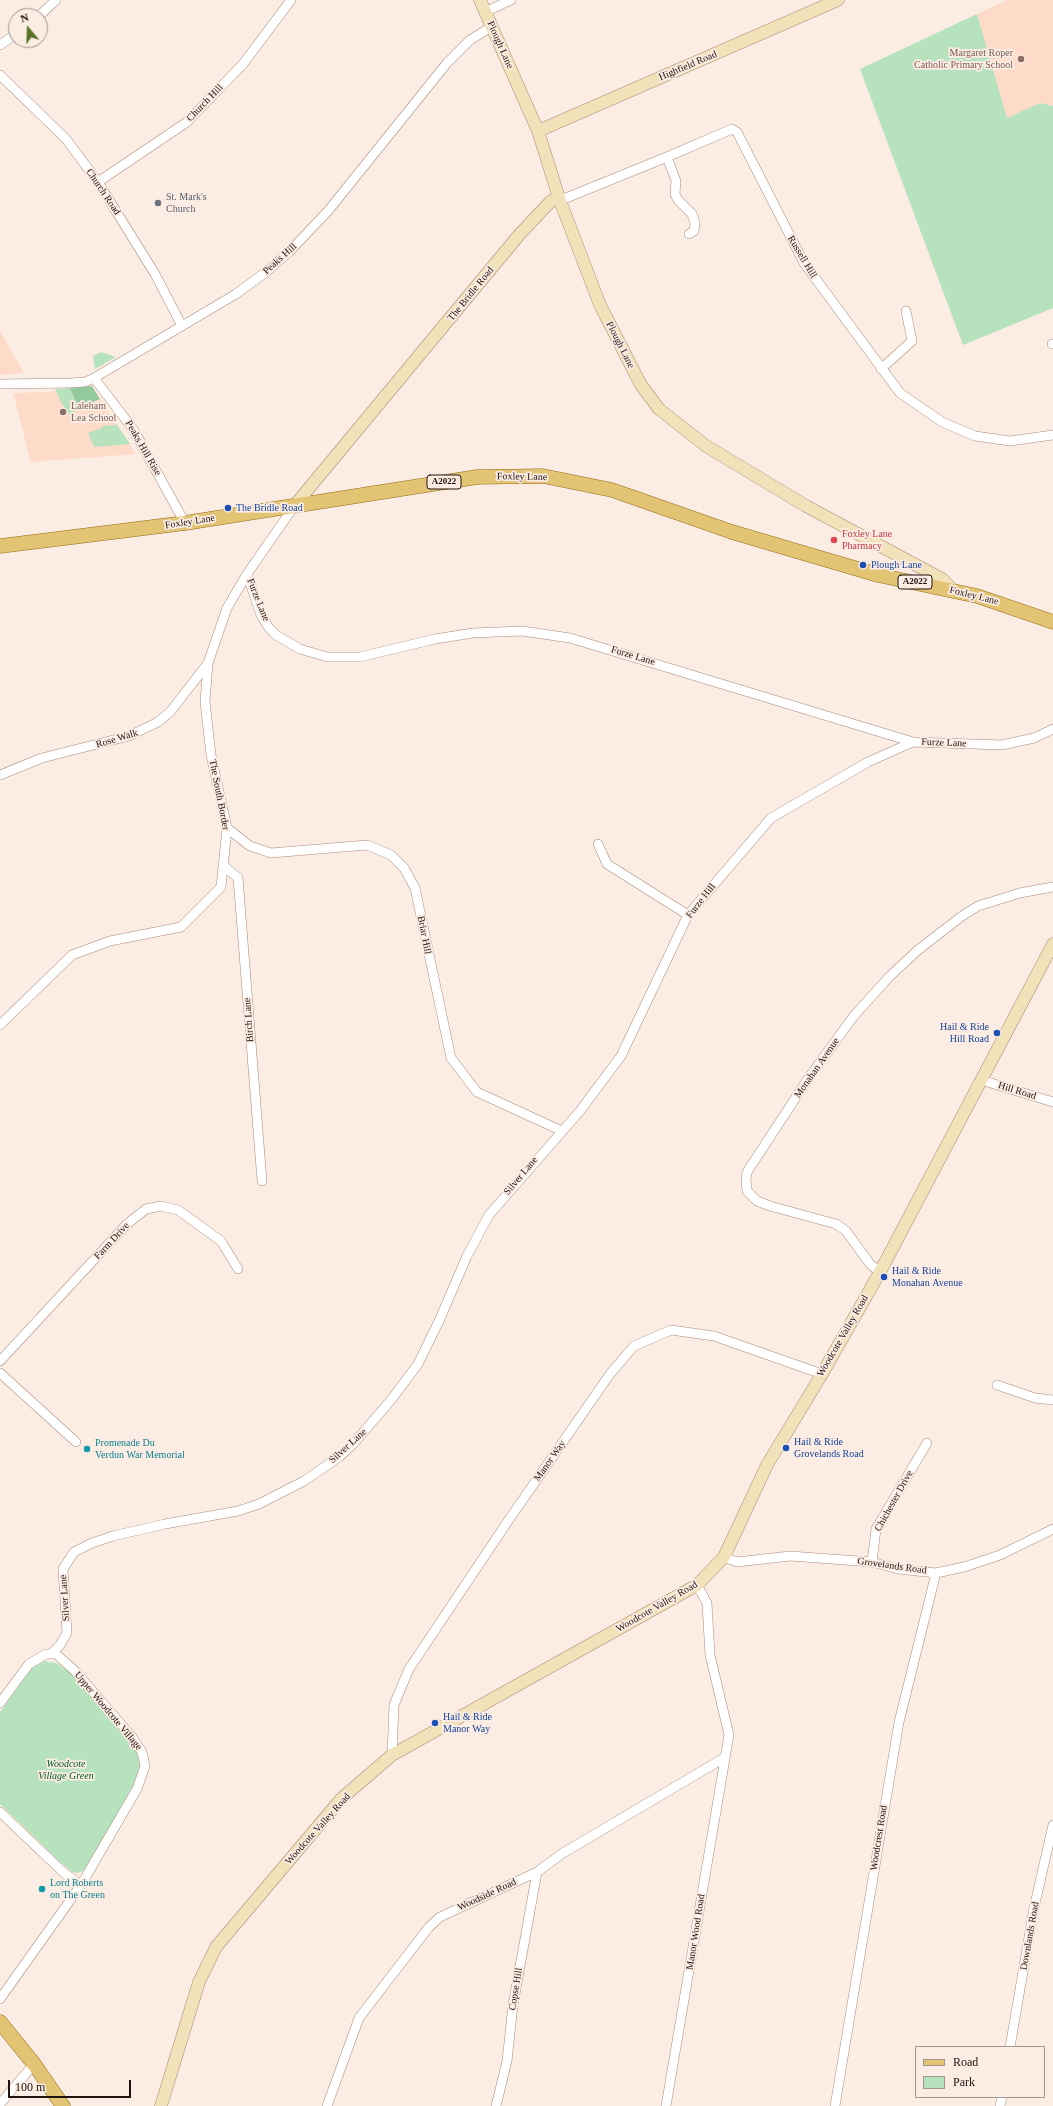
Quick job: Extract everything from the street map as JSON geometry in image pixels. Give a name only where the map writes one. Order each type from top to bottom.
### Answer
[{"type":"main road","name":"Foxley Lane","points":[[0,546],[185,523],[477,477],[543,476],[612,490],[763,541],[878,575],[952,590],[1003,603],[1053,622]]},
{"type":"main road","points":[[0,2022],[34,2064],[63,2106]]},
{"type":"street","points":[[48,8],[56,0]]},
{"type":"street","name":"Church Hill","points":[[98,182],[187,122],[243,64],[291,0]]},
{"type":"street","name":"Plough Lane","points":[[480,0],[538,131],[559,198],[600,305],[641,386],[659,409],[706,446],[806,506],[942,579],[952,590]]},
{"type":"street","points":[[485,12],[511,0]]},
{"type":"street","name":"Highfield Road","points":[[538,131],[838,0]]},
{"type":"street","name":"Peaks Hill","points":[[0,384],[85,382],[236,294],[289,252],[328,211],[360,173],[447,63],[470,40],[491,26]]},
{"type":"street","name":"Church Road","points":[[0,75],[66,139],[98,182],[155,274],[182,326]]},
{"type":"street","name":"Russell Hill","points":[[559,198],[566,198],[667,157],[728,129],[732,129],[737,132],[804,263],[900,393],[942,422],[975,436],[1010,441],[1053,435]]},
{"type":"street","points":[[667,157],[676,181],[675,194],[678,200],[686,206],[693,219],[694,231],[689,234]]},
{"type":"street","name":"The Bridle Road","points":[[295,506],[519,235],[551,201],[559,198]]},
{"type":"street","points":[[881,369],[912,341],[906,311]]},
{"type":"street","name":"Peaks Hill Rise","points":[[94,378],[133,428],[185,523]]},
{"type":"street","name":"The South Border","points":[[0,1025],[72,955],[110,941],[181,927],[221,887],[227,828],[211,755],[205,702],[208,663],[217,633],[227,608],[247,574],[295,506]]},
{"type":"street","name":"Furze Lane","points":[[247,574],[261,615],[269,628],[289,644],[312,654],[327,657],[354,657],[473,633],[507,630],[543,633],[570,638],[626,654],[913,742],[1002,745],[1034,738],[1053,729]]},
{"type":"street","name":"Rose Walk","points":[[0,775],[42,758],[129,736],[153,725],[171,710],[208,663]]},
{"type":"street","name":"Furze Hill","points":[[562,1131],[621,1056],[688,915],[771,818],[868,762],[913,742]]},
{"type":"street","name":"Briar Hill","points":[[227,828],[250,846],[271,854],[367,845],[391,855],[404,868],[415,888],[451,1058],[477,1092],[562,1131]]},
{"type":"street","points":[[598,844],[607,864],[688,915]]},
{"type":"street","name":"Birch Lane","points":[[224,866],[238,878],[262,1181]]},
{"type":"street","name":"Monahan Avenue","points":[[880,1272],[870,1264],[846,1231],[836,1224],[757,1201],[747,1191],[747,1172],[808,1079],[853,1017],[889,977],[918,950],[962,916],[978,906],[1020,893],[1053,887]]},
{"type":"street","name":"Woodcote Valley Road","points":[[161,2106],[199,1982],[216,1947],[341,1799],[392,1755],[697,1585],[724,1557],[767,1465],[822,1374],[880,1272],[1053,944]]},
{"type":"street","name":"Hill Road","points":[[981,1080],[1053,1102]]},
{"type":"street","name":"Silver Lane","points":[[52,1653],[60,1644],[66,1633],[63,1569],[74,1552],[92,1543],[113,1536],[165,1524],[238,1511],[259,1504],[304,1480],[339,1457],[354,1443],[391,1400],[418,1364],[439,1321],[467,1256],[489,1215],[562,1131]]},
{"type":"street","name":"Farm Drive","points":[[0,1361],[127,1224],[146,1209],[162,1206],[178,1210],[221,1241],[238,1269]]},
{"type":"street","name":"Manor Way","points":[[392,1755],[394,1705],[408,1669],[610,1374],[634,1346],[671,1330],[714,1336],[822,1374]]},
{"type":"street","points":[[0,1373],[76,1442]]},
{"type":"street","points":[[997,1385],[1036,1398],[1053,1400]]},
{"type":"street","name":"Chichester Drive","points":[[872,1562],[876,1529],[926,1443]]},
{"type":"street","name":"Grovelands Road","points":[[724,1557],[737,1562],[790,1556],[872,1562],[898,1569],[936,1572],[964,1567],[1000,1555],[1053,1529]]},
{"type":"street","name":"Woodcrest Road","points":[[835,2106],[900,1722],[936,1572]]},
{"type":"street","name":"Manor Wood Road","points":[[666,2106],[729,1735],[710,1654],[708,1604],[697,1585]]},
{"type":"street","points":[[0,1703],[29,1664],[40,1657],[52,1653]]},
{"type":"street","name":"Upper Woodcote Village","points":[[0,1999],[81,1885],[137,1789],[144,1771],[145,1761],[140,1748],[80,1677],[62,1658],[52,1653]]},
{"type":"street","name":"Woodside Road","points":[[327,2106],[359,2018],[429,1928],[440,1917],[537,1872],[563,1853],[724,1758]]},
{"type":"street","points":[[0,1812],[58,1868],[81,1885]]},
{"type":"street","name":"Downlands Road","points":[[1010,2046],[1034,1908],[1053,1825]]},
{"type":"street","name":"Copse Hill","points":[[496,2106],[507,2061],[513,2005],[537,1872]]},
{"type":"street","points":[[0,2104],[34,2064]]},
{"type":"shaded area","name":"Margaret Roper Catholic Primary School","points":[[1007,0],[1053,0],[1053,106],[1040,103],[1007,119],[977,14]]},
{"type":"shaded area","points":[[0,331],[24,373],[0,375]]},
{"type":"shaded area","name":"Laleham Lea School","points":[[92,386],[136,454],[31,462],[13,393],[46,392]]},
{"type":"green space","points":[[977,14],[1007,118],[1040,103],[1053,106],[1053,308],[963,345],[860,69]]},
{"type":"green space","points":[[101,352],[116,357],[95,369],[93,356]]},
{"type":"green space","points":[[92,386],[100,399],[78,408],[70,388]]},
{"type":"green space","points":[[70,388],[78,410],[70,414],[66,412],[55,389]]},
{"type":"green space","points":[[117,425],[130,444],[94,447],[88,433],[102,428],[102,426]]},
{"type":"green space","name":"Woodcote Village Green","points":[[44,1661],[56,1663],[72,1674],[137,1751],[141,1764],[135,1782],[88,1866],[83,1871],[77,1873],[72,1872],[59,1861],[0,1804],[0,1712],[31,1669]]},
{"type":"place","name":"Margaret Roper Catholic Primary School","points":[[1021,59]]},
{"type":"place","name":"St. Mark's Church","points":[[158,203]]},
{"type":"place","name":"Laleham Lea School","points":[[63,412]]},
{"type":"place","name":"The Bridle Road","points":[[228,508]]},
{"type":"place","name":"Foxley Lane Pharmacy","points":[[834,540]]},
{"type":"place","name":"Plough Lane","points":[[863,565]]},
{"type":"place","name":"Hail & Ride Hill Road","points":[[997,1033]]},
{"type":"place","name":"Hail & Ride Monahan Avenue","points":[[884,1277]]},
{"type":"place","name":"Hail & Ride Grovelands Road","points":[[786,1448]]},
{"type":"place","name":"Promenade Du Verdun War Memorial","points":[[87,1449]]},
{"type":"place","name":"Hail & Ride Manor Way","points":[[435,1723]]},
{"type":"place","name":"Lord Roberts on The Green","points":[[42,1889]]}]
